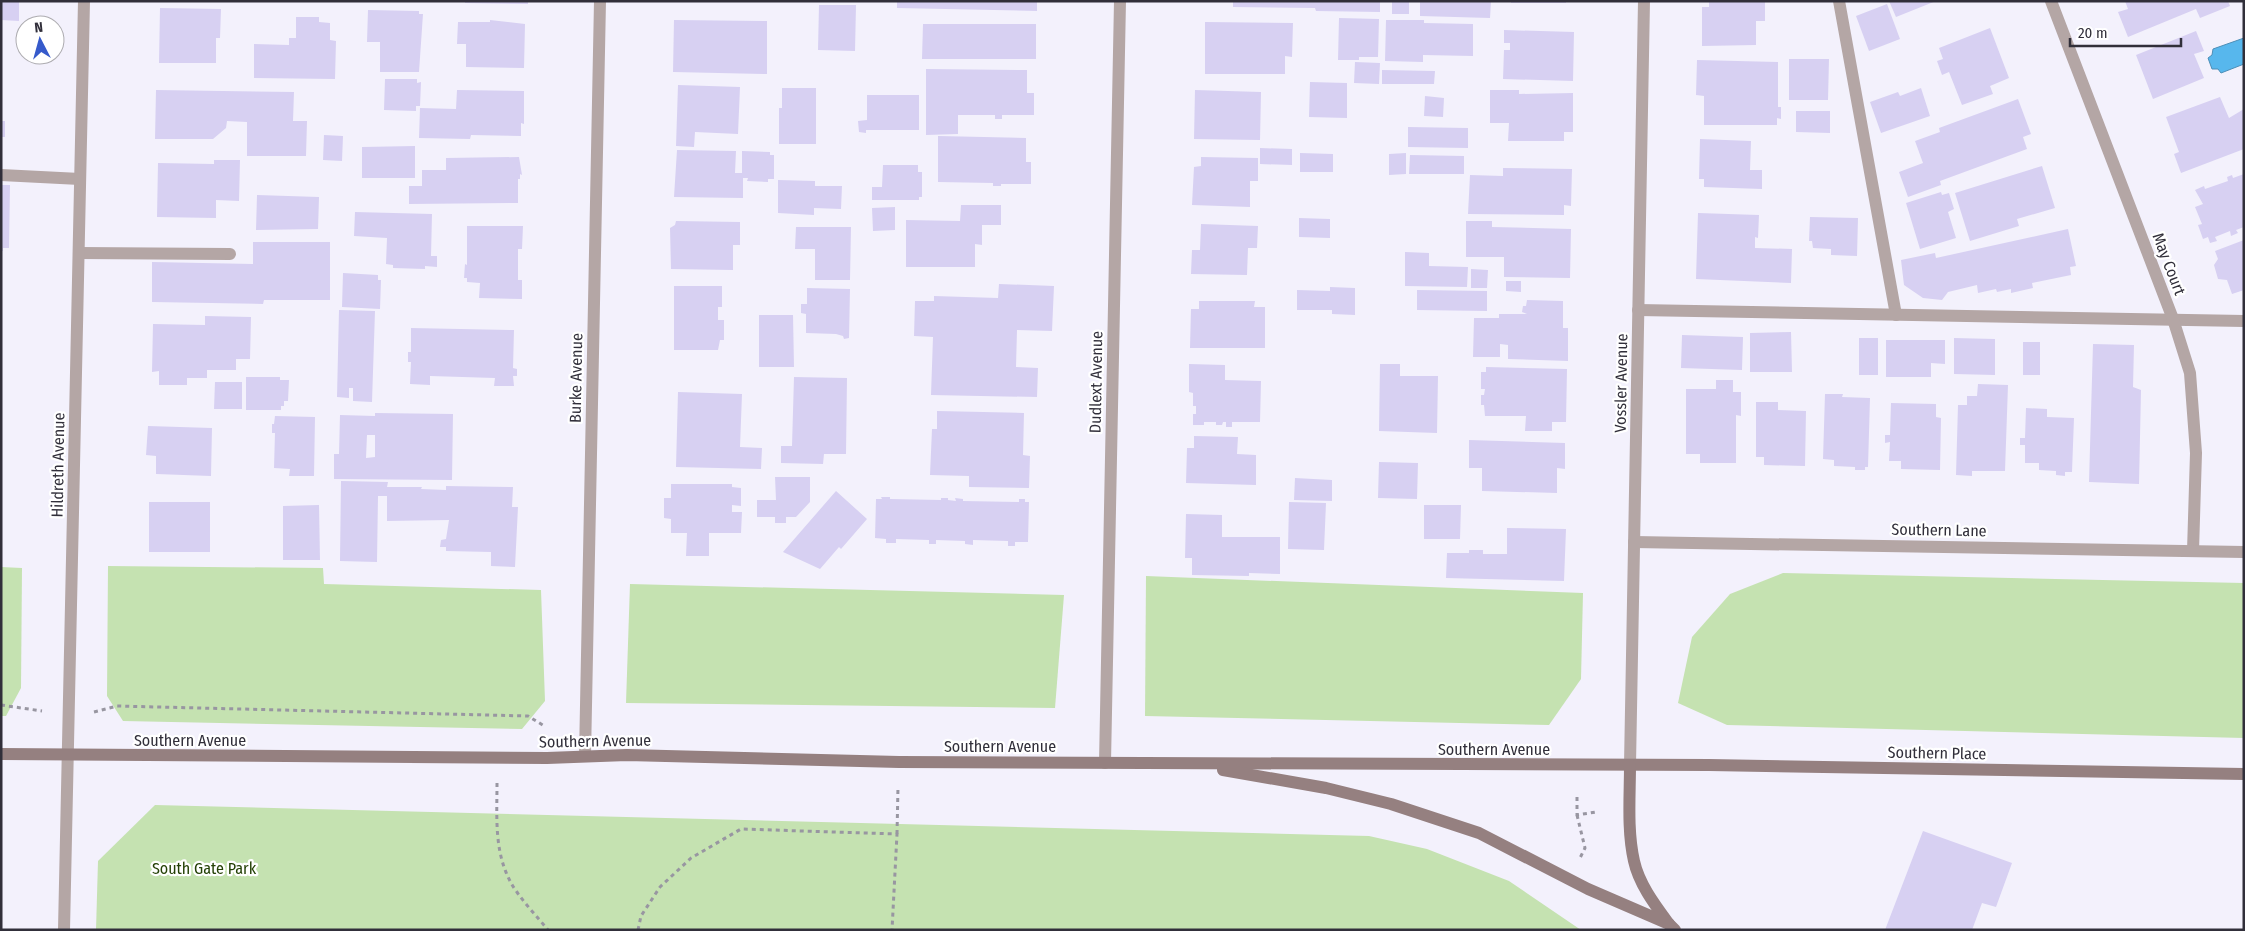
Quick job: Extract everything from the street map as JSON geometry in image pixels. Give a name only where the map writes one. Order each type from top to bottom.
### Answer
[{"type":"street","name":"Hildreth Avenue","points":[[64,930],[84,1]]},
{"type":"street","name":"Burke Avenue","points":[[585,756],[600,1]]},
{"type":"street","name":"Dudlext Avenue","points":[[1105,763],[1120,1]]},
{"type":"street","name":"Vossler Avenue","points":[[1630,765],[1644,1]]},
{"type":"street","points":[[1839,1],[1896,315]]},
{"type":"street","name":"May Court","points":[[2051,1],[2173,319],[2190,373],[2196,453],[2193,551]]},
{"type":"street","points":[[1,174],[80,179]]},
{"type":"street","points":[[79,253],[230,254]]},
{"type":"street","points":[[1638,310],[2244,321]]},
{"type":"street","name":"Southern Lane","points":[[1634,542],[2244,552]]},
{"type":"street","name":"Southern Avenue","points":[[1,754],[585,756],[899,762],[1188,764],[1630,765],[1630,820],[1634,860],[1649,895],[1672,927]]},
{"type":"street","name":"Southern Avenue","points":[[1188,764],[1326,788],[1391,804],[1479,833],[1588,890],[1672,927]]},
{"type":"street","name":"Southern Place","points":[[1630,765],[2244,774]]},
{"type":"path","points":[[1,705],[36,711]]},
{"type":"path","points":[[96,712],[117,706],[528,716],[546,727]]},
{"type":"path","points":[[497,757],[496,832],[501,858],[511,882],[548,930]]},
{"type":"path","points":[[892,930],[899,762]]},
{"type":"path","points":[[1577,797],[1577,815],[1585,848],[1579,861]]},
{"type":"path","points":[[1577,815],[1596,812]]},
{"type":"path","points":[[638,930],[641,916],[660,887],[691,858],[741,829],[897,834]]},
{"type":"green space","points":[[108,566],[323,568],[324,584],[541,590],[545,701],[522,729],[123,721],[107,696]]},
{"type":"green space","points":[[1,567],[22,568],[21,688],[6,716],[1,716]]},
{"type":"green space","points":[[1783,573],[2244,583],[2244,738],[1727,725],[1678,703],[1692,637],[1730,594]]},
{"type":"green space","points":[[1146,576],[1583,593],[1581,679],[1549,725],[1145,716]]},
{"type":"green space","points":[[630,584],[1064,595],[1055,708],[626,703]]},
{"type":"green space","name":"South Gate Park","points":[[155,805],[1369,836],[1427,849],[1509,881],[1581,930],[96,930],[98,861]]},
{"type":"water","points":[[2244,38],[2244,64],[2221,73],[2218,69],[2212,69],[2208,58],[2212,55],[2213,49]]},
{"type":"building","points":[[1,1],[19,1],[19,15],[15,15],[15,21],[1,20]]},
{"type":"building","points":[[465,1],[528,1],[528,4],[465,3]]},
{"type":"building","points":[[897,1],[1037,1],[1037,11],[897,8]]},
{"type":"building","points":[[1233,1],[1380,1],[1380,12],[1316,11],[1315,8],[1233,7]]},
{"type":"building","points":[[1392,1],[1409,1],[1409,14],[1392,14]]},
{"type":"building","points":[[1420,1],[1491,1],[1490,18],[1420,16]]},
{"type":"building","points":[[1511,1],[1566,1],[1566,3],[1511,3]]},
{"type":"building","points":[[1709,1],[1765,1],[1765,21],[1756,21],[1756,45],[1702,46],[1702,7],[1709,7]]},
{"type":"building","points":[[1889,1],[1936,1],[1896,17]]},
{"type":"building","points":[[2125,1],[2228,1],[2230,6],[2200,18],[2196,9],[2128,37],[2118,12],[2128,9]]},
{"type":"building","points":[[1887,4],[1900,39],[1869,51],[1856,16]]},
{"type":"building","points":[[819,5],[856,5],[855,51],[818,50]]},
{"type":"building","points":[[160,8],[221,9],[220,38],[216,38],[216,63],[159,63]]},
{"type":"building","points":[[368,10],[419,11],[419,14],[423,14],[419,72],[380,72],[380,42],[367,42]]},
{"type":"building","points":[[296,17],[319,17],[319,22],[330,23],[330,40],[336,41],[335,79],[254,78],[254,44],[289,45],[289,38],[296,38]]},
{"type":"building","points":[[1339,18],[1379,19],[1378,57],[1359,57],[1359,60],[1338,60]]},
{"type":"building","points":[[490,20],[525,24],[524,68],[466,67],[466,44],[457,44],[458,22],[490,22]]},
{"type":"building","points":[[674,20],[767,21],[767,74],[673,72]]},
{"type":"building","points":[[1386,20],[1424,20],[1424,23],[1473,24],[1473,56],[1423,55],[1423,62],[1385,61]]},
{"type":"building","points":[[1205,22],[1293,23],[1292,57],[1285,56],[1285,74],[1205,74]]},
{"type":"building","points":[[923,24],[1036,24],[1036,59],[922,59]]},
{"type":"building","points":[[1990,28],[2009,78],[1990,86],[1993,94],[1962,105],[1949,72],[1942,75],[1937,61],[1943,59],[1939,48]]},
{"type":"building","points":[[1504,30],[1574,32],[1573,81],[1503,79],[1504,50],[1510,50],[1510,43],[1504,43]]},
{"type":"building","points":[[2196,31],[2204,51],[2194,54],[2204,78],[2153,99],[2136,55]]},
{"type":"building","points":[[1789,59],[1829,59],[1828,100],[1789,100]]},
{"type":"building","points":[[1697,60],[1778,62],[1778,107],[1781,107],[1781,119],[1777,118],[1777,125],[1704,125],[1704,96],[1696,95]]},
{"type":"building","points":[[1355,62],[1380,63],[1379,84],[1354,83]]},
{"type":"building","points":[[926,69],[1027,70],[1027,93],[1034,93],[1034,115],[1002,115],[1002,119],[995,119],[995,115],[958,115],[958,134],[926,135]]},
{"type":"building","points":[[1382,70],[1435,71],[1434,84],[1382,84]]},
{"type":"building","points":[[385,79],[417,79],[417,83],[421,82],[420,106],[416,106],[416,111],[384,110]]},
{"type":"building","points":[[1310,82],[1347,83],[1347,118],[1309,117]]},
{"type":"building","points":[[678,85],[740,87],[738,134],[695,132],[694,147],[676,146]]},
{"type":"building","points":[[782,88],[816,88],[816,144],[779,144],[779,108],[782,108]]},
{"type":"building","points":[[1921,88],[1930,116],[1881,133],[1870,102],[1898,92],[1900,96]]},
{"type":"building","points":[[156,90],[294,92],[293,121],[307,121],[306,156],[247,156],[247,122],[227,121],[226,128],[213,139],[155,139]]},
{"type":"building","points":[[457,90],[524,91],[524,124],[521,123],[521,136],[471,135],[470,139],[419,138],[420,108],[456,109]]},
{"type":"building","points":[[1195,90],[1261,92],[1260,140],[1194,139]]},
{"type":"building","points":[[1490,90],[1519,90],[1519,94],[1573,93],[1573,132],[1564,132],[1564,141],[1508,141],[1509,123],[1490,123]]},
{"type":"building","points":[[867,95],[919,95],[919,130],[866,130],[866,133],[859,132],[858,121],[867,120]]},
{"type":"building","points":[[1425,96],[1444,98],[1443,117],[1424,116]]},
{"type":"building","points":[[2220,97],[2229,118],[2244,109],[2244,149],[2181,173],[2174,154],[2179,152],[2166,117]]},
{"type":"building","points":[[2018,99],[2031,134],[2023,137],[2027,149],[1940,181],[1941,185],[1908,197],[1899,172],[1923,163],[1915,141],[1940,132],[1939,128]]},
{"type":"building","points":[[1796,111],[1830,111],[1830,133],[1796,132]]},
{"type":"building","points":[[1,121],[5,121],[5,137],[1,137]]},
{"type":"building","points":[[1408,127],[1468,128],[1468,148],[1408,147]]},
{"type":"building","points":[[324,135],[343,136],[342,161],[323,160]]},
{"type":"building","points":[[938,136],[1026,138],[1026,162],[1031,162],[1031,184],[1001,184],[1001,186],[993,186],[993,183],[938,182]]},
{"type":"building","points":[[1700,139],[1751,141],[1750,170],[1762,170],[1762,189],[1704,187],[1704,179],[1699,179]]},
{"type":"building","points":[[415,146],[415,178],[362,178],[362,147]]},
{"type":"building","points":[[1260,148],[1292,149],[1292,165],[1260,164]]},
{"type":"building","points":[[677,150],[736,151],[735,173],[742,173],[742,151],[770,152],[770,155],[774,155],[774,179],[768,179],[768,182],[747,181],[748,178],[743,178],[743,198],[674,197]]},
{"type":"building","points":[[1300,153],[1333,154],[1333,172],[1300,172]]},
{"type":"building","points":[[1406,153],[1406,174],[1389,175],[1389,154]]},
{"type":"building","points":[[1410,155],[1464,156],[1464,174],[1409,174]]},
{"type":"building","points":[[519,157],[522,175],[520,174],[520,179],[518,179],[518,203],[409,204],[409,186],[422,186],[422,170],[446,170],[446,158]]},
{"type":"building","points":[[1201,157],[1258,158],[1258,181],[1250,181],[1250,207],[1192,205],[1194,167],[1201,166]]},
{"type":"building","points":[[214,160],[240,160],[239,201],[216,200],[216,218],[157,217],[158,163],[214,164]]},
{"type":"building","points":[[883,165],[918,165],[918,172],[922,172],[922,197],[919,197],[919,200],[872,200],[872,187],[882,187]]},
{"type":"building","points":[[2042,166],[2055,208],[2017,219],[2019,226],[1970,241],[1955,193]]},
{"type":"building","points":[[1503,168],[1572,169],[1571,206],[1564,205],[1564,215],[1468,214],[1470,175],[1503,176]]},
{"type":"building","points":[[2244,174],[2244,227],[2236,230],[2238,233],[2231,236],[2230,231],[2215,237],[2217,241],[2210,243],[2208,237],[2203,239],[2198,225],[2202,224],[2195,207],[2203,204],[2195,190],[2204,186],[2205,189],[2228,181],[2227,177],[2232,175],[2233,178]]},
{"type":"building","points":[[778,180],[815,181],[815,186],[842,186],[841,209],[814,208],[814,215],[778,213]]},
{"type":"building","points":[[1,185],[10,185],[9,248],[3,248],[3,251],[1,251]]},
{"type":"building","points":[[1941,192],[1942,195],[1949,193],[1954,209],[1948,212],[1956,238],[1920,249],[1906,203]]},
{"type":"building","points":[[257,195],[319,197],[318,229],[256,230]]},
{"type":"building","points":[[961,205],[1001,205],[1001,225],[982,225],[982,245],[975,244],[975,267],[906,267],[906,220],[960,221]]},
{"type":"building","points":[[895,207],[895,230],[873,231],[872,208]]},
{"type":"building","points":[[355,212],[432,214],[431,256],[437,256],[437,267],[425,266],[425,269],[393,268],[393,265],[386,264],[387,238],[354,236]]},
{"type":"building","points":[[1698,213],[1759,215],[1758,238],[1755,237],[1755,248],[1792,249],[1791,283],[1696,279]]},
{"type":"building","points":[[1810,217],[1858,218],[1857,256],[1831,255],[1831,249],[1813,248],[1812,241],[1809,241]]},
{"type":"building","points":[[1299,218],[1330,219],[1330,238],[1299,237]]},
{"type":"building","points":[[676,221],[740,222],[740,245],[733,245],[733,270],[671,269],[670,228],[675,225]]},
{"type":"building","points":[[1466,221],[1492,221],[1492,227],[1571,229],[1570,278],[1504,277],[1504,257],[1466,257]]},
{"type":"building","points":[[1201,224],[1258,226],[1257,248],[1248,248],[1247,275],[1191,274],[1192,250],[1200,250]]},
{"type":"building","points":[[467,226],[523,226],[522,249],[518,249],[518,280],[522,280],[522,299],[479,298],[480,283],[467,282],[467,278],[464,278],[465,264],[467,265]]},
{"type":"building","points":[[796,227],[851,227],[850,280],[815,280],[815,249],[795,249]]},
{"type":"building","points":[[2068,229],[2076,266],[2070,267],[2071,275],[2032,283],[2033,288],[2011,293],[2011,289],[1997,292],[1996,289],[1978,293],[1977,285],[1948,292],[1942,300],[1923,298],[1904,285],[1901,260],[1935,253],[1936,258]]},
{"type":"building","points":[[2244,240],[2244,290],[2232,294],[2227,280],[2218,279],[2214,265],[2218,259],[2215,251]]},
{"type":"building","points":[[253,242],[330,242],[330,300],[264,300],[263,304],[152,302],[152,262],[253,264]]},
{"type":"building","points":[[1405,252],[1429,253],[1429,266],[1468,267],[1467,287],[1405,286]]},
{"type":"building","points":[[1471,269],[1488,270],[1487,288],[1471,288]]},
{"type":"building","points":[[343,273],[378,275],[378,280],[381,280],[380,309],[342,307]]},
{"type":"building","points":[[1506,281],[1521,281],[1521,292],[1506,291]]},
{"type":"building","points":[[999,284],[1054,286],[1052,331],[1017,330],[1016,367],[1038,368],[1037,397],[931,395],[933,337],[914,336],[915,301],[934,301],[934,296],[998,298]]},
{"type":"building","points":[[674,286],[722,286],[722,307],[718,307],[718,320],[724,320],[724,340],[720,340],[718,350],[674,350]]},
{"type":"building","points":[[1330,287],[1355,288],[1355,315],[1332,314],[1332,310],[1297,310],[1297,290],[1330,291]]},
{"type":"building","points":[[807,288],[850,289],[849,338],[844,339],[843,336],[836,334],[806,333],[806,314],[801,313],[801,304],[807,304]]},
{"type":"building","points":[[1417,290],[1487,291],[1487,311],[1417,310]]},
{"type":"building","points":[[1527,300],[1563,301],[1563,328],[1568,328],[1568,361],[1508,359],[1508,345],[1500,344],[1500,357],[1473,357],[1474,318],[1499,318],[1499,314],[1527,314],[1522,312]]},
{"type":"building","points":[[1199,301],[1255,301],[1254,307],[1265,307],[1265,348],[1190,348],[1191,309],[1199,309]]},
{"type":"building","points":[[339,310],[375,311],[372,402],[353,401],[353,388],[349,388],[349,398],[337,397]]},
{"type":"building","points":[[759,315],[793,315],[794,367],[759,367]]},
{"type":"building","points":[[205,316],[251,317],[250,359],[236,359],[236,370],[207,370],[207,378],[187,378],[187,385],[159,385],[159,371],[152,372],[153,324],[205,325]]},
{"type":"building","points":[[411,328],[514,330],[513,368],[517,369],[517,376],[513,376],[514,386],[494,386],[495,378],[430,376],[430,385],[410,384],[411,362],[408,362],[408,352],[411,352]]},
{"type":"building","points":[[1791,332],[1792,372],[1750,372],[1750,333]]},
{"type":"building","points":[[1682,335],[1743,337],[1742,370],[1681,368]]},
{"type":"building","points":[[1859,338],[1878,338],[1878,375],[1859,375]]},
{"type":"building","points":[[1954,338],[1995,339],[1995,375],[1954,374]]},
{"type":"building","points":[[1886,340],[1945,340],[1945,364],[1931,363],[1931,377],[1886,377]]},
{"type":"building","points":[[2023,342],[2040,342],[2040,375],[2023,375]]},
{"type":"building","points":[[2093,344],[2134,345],[2133,387],[2141,390],[2139,484],[2089,482]]},
{"type":"building","points":[[1189,364],[1225,365],[1225,380],[1261,381],[1260,422],[1232,422],[1232,427],[1226,427],[1226,422],[1223,422],[1222,425],[1216,425],[1216,422],[1204,422],[1204,425],[1193,425],[1193,414],[1196,414],[1196,406],[1193,406],[1193,393],[1189,392]]},
{"type":"building","points":[[1380,364],[1400,364],[1400,376],[1438,376],[1437,433],[1379,431]]},
{"type":"building","points":[[1486,367],[1567,369],[1566,422],[1552,422],[1552,431],[1525,431],[1526,416],[1485,416],[1484,405],[1481,405],[1481,395],[1484,395],[1485,389],[1481,389],[1481,372],[1486,372]]},
{"type":"building","points":[[246,377],[280,377],[280,380],[289,380],[288,401],[284,401],[284,406],[281,406],[281,410],[246,410]]},
{"type":"building","points":[[794,377],[847,378],[846,454],[824,454],[823,464],[781,463],[781,446],[792,446]]},
{"type":"building","points":[[1716,380],[1733,380],[1733,392],[1741,392],[1741,416],[1736,415],[1736,463],[1700,463],[1700,454],[1686,454],[1686,389],[1716,389]]},
{"type":"building","points":[[215,382],[242,382],[242,409],[214,409]]},
{"type":"building","points":[[1978,384],[2008,385],[2005,471],[1972,471],[1972,476],[1956,475],[1958,405],[1967,405],[1967,396],[1977,396]]},
{"type":"building","points":[[678,392],[742,394],[740,447],[762,448],[761,469],[676,467]]},
{"type":"building","points":[[1825,394],[1843,394],[1842,397],[1870,398],[1868,467],[1865,467],[1865,470],[1855,470],[1855,467],[1834,466],[1834,460],[1823,459]]},
{"type":"building","points":[[1756,402],[1778,402],[1778,410],[1806,411],[1805,466],[1764,465],[1764,457],[1756,457]]},
{"type":"building","points":[[1891,403],[1936,404],[1936,417],[1941,418],[1940,470],[1901,469],[1901,461],[1889,461],[1890,442],[1885,443],[1885,435],[1890,435]]},
{"type":"building","points":[[2026,408],[2047,409],[2047,417],[2074,418],[2072,472],[2065,472],[2065,476],[2056,475],[2056,471],[2039,470],[2039,463],[2025,463],[2025,445],[2020,445],[2020,438],[2025,438]]},
{"type":"building","points":[[937,411],[1024,413],[1023,455],[1030,456],[1029,488],[969,487],[969,476],[930,475],[932,429],[937,429]]},
{"type":"building","points":[[375,413],[453,414],[452,480],[334,479],[334,454],[339,454],[340,415],[375,416]],"holes":[[[367,435],[375,435],[375,457],[366,458]]]},
{"type":"building","points":[[275,416],[315,417],[314,476],[289,476],[290,469],[274,468],[275,433],[272,433],[272,424],[274,424]]},
{"type":"building","points":[[148,426],[212,428],[211,476],[156,474],[156,456],[146,455]]},
{"type":"building","points":[[1194,436],[1238,437],[1237,454],[1256,455],[1256,485],[1186,483],[1187,448],[1194,448]]},
{"type":"building","points":[[1469,440],[1565,443],[1565,469],[1557,468],[1557,493],[1482,491],[1482,468],[1469,468]]},
{"type":"building","points":[[1379,462],[1418,463],[1417,499],[1378,498]]},
{"type":"building","points":[[775,477],[810,477],[810,502],[796,517],[786,517],[786,523],[775,523],[775,517],[757,517],[757,500],[776,500]]},
{"type":"building","points":[[1295,478],[1332,480],[1332,501],[1294,500]]},
{"type":"building","points":[[341,481],[388,482],[387,487],[422,487],[421,489],[446,490],[446,486],[513,487],[512,507],[518,507],[515,567],[491,566],[491,552],[446,551],[446,547],[440,547],[441,540],[446,539],[449,520],[387,521],[387,496],[378,496],[377,562],[340,561]]},
{"type":"building","points":[[671,484],[732,484],[732,487],[741,488],[741,506],[732,505],[732,512],[742,512],[741,533],[709,533],[709,556],[686,556],[687,533],[671,533],[671,519],[664,518],[664,498],[671,498]]},
{"type":"building","points":[[836,491],[867,519],[841,549],[839,547],[820,569],[783,552]]},
{"type":"building","points":[[881,497],[890,497],[890,499],[941,500],[941,498],[948,498],[948,500],[956,501],[955,498],[963,499],[963,501],[1019,502],[1019,499],[1025,499],[1025,502],[1029,502],[1028,542],[1015,542],[1015,546],[1008,546],[1008,541],[973,540],[973,545],[965,544],[965,541],[936,540],[936,544],[929,544],[929,540],[896,539],[896,543],[886,543],[886,539],[875,538],[876,499],[882,499]]},
{"type":"building","points":[[149,502],[210,502],[210,552],[149,552]]},
{"type":"building","points":[[1289,502],[1326,503],[1324,550],[1288,549]]},
{"type":"building","points":[[319,505],[320,560],[283,560],[283,506]]},
{"type":"building","points":[[1424,505],[1461,505],[1460,539],[1424,539]]},
{"type":"building","points":[[1186,514],[1222,515],[1222,537],[1280,537],[1280,574],[1249,573],[1249,576],[1192,575],[1192,558],[1185,558]]},
{"type":"building","points":[[1507,528],[1566,529],[1564,581],[1446,578],[1447,553],[1469,553],[1469,550],[1483,550],[1483,554],[1507,554]]},
{"type":"building","points":[[1923,831],[2012,863],[1996,907],[1982,903],[1972,930],[1885,930]]}]
